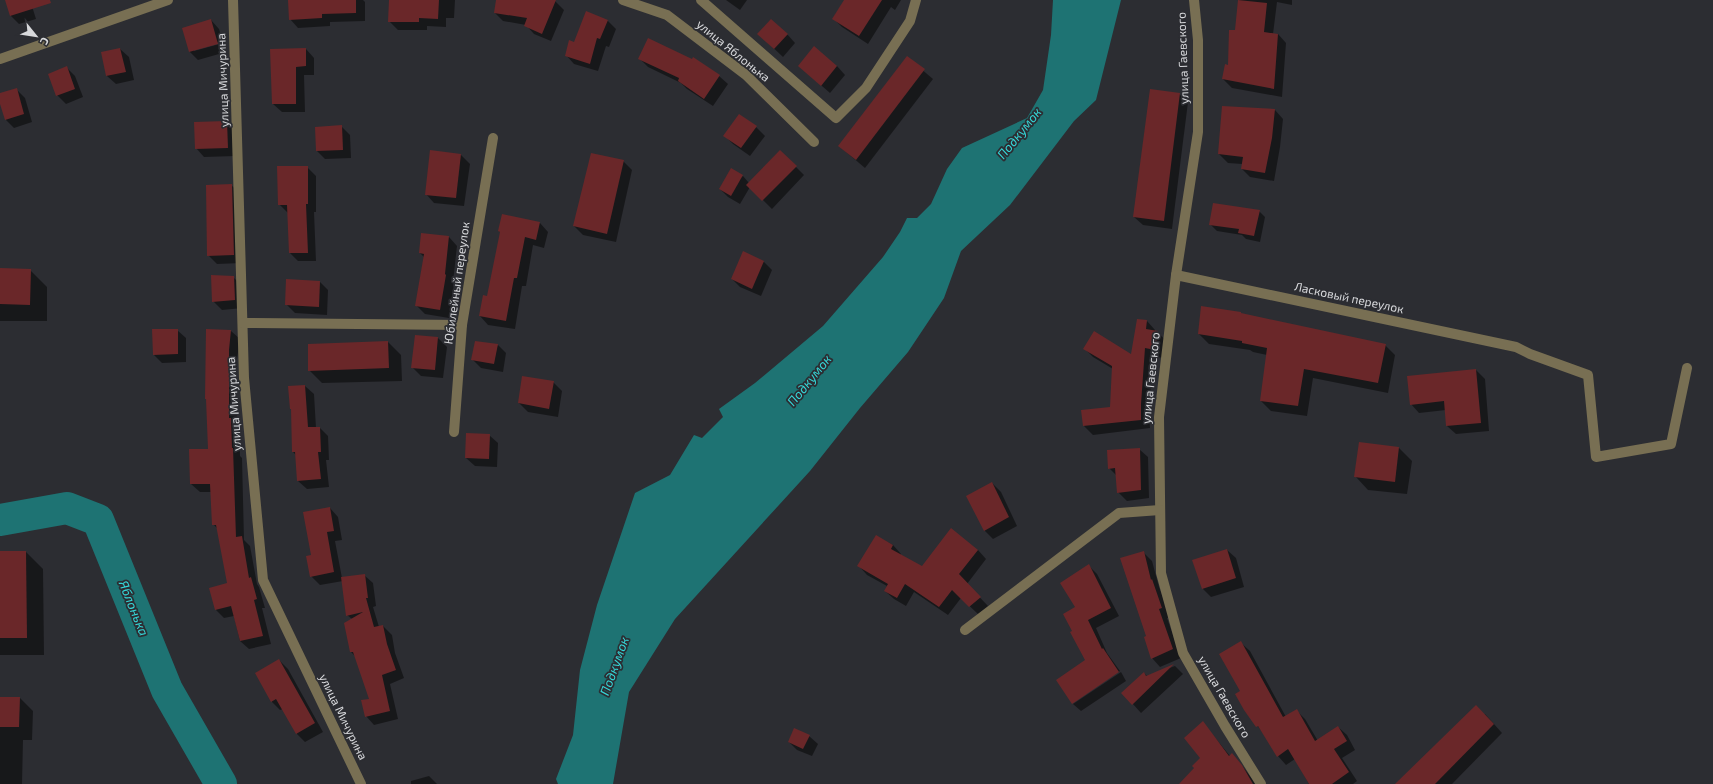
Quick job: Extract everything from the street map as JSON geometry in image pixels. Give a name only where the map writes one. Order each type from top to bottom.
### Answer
[{"type":"street","points":[[0,59],[168,0]]},
{"type":"street","name":"улица Мичурина","points":[[233,0],[244,378],[263,580],[361,784]]},
{"type":"street","name":"улица Яблонька","points":[[623,0],[667,15],[746,75],[814,142]]},
{"type":"street","name":"улица Яблонька","points":[[701,0],[836,118],[866,88],[910,21],[916,0]]},
{"type":"street","name":"улица Гаевского","points":[[1194,0],[1198,40],[1198,132],[1176,275],[1159,417],[1161,573],[1182,653],[1225,726],[1262,784]]},
{"type":"street","name":"Юбилейный переулок","points":[[454,432],[462,326],[493,138]]},
{"type":"street","name":"Ласковый переулок","points":[[1176,275],[1516,347],[1530,354],[1588,375],[1596,457],[1671,444],[1687,368]]},
{"type":"street","points":[[242,323],[462,326]]},
{"type":"street","points":[[965,630],[1119,514],[1160,510]]},
{"type":"water","name":"Подкумок","points":[[1053,0],[1121,0],[1096,100],[1074,121],[1010,205],[961,251],[944,298],[908,352],[860,408],[810,471],[675,619],[629,692],[613,784],[558,784],[556,779],[573,735],[580,670],[597,605],[635,493],[670,475],[694,435],[702,438],[723,417],[719,409],[755,383],[823,326],[883,257],[900,232],[907,218],[917,218],[931,204],[947,169],[962,148],[1027,118],[1043,90],[1051,35]]},
{"type":"building","points":[[5,0],[50,0],[51,3],[10,16]]},
{"type":"building","points":[[288,0],[356,0],[356,13],[322,14],[322,18],[289,20]]},
{"type":"building","points":[[389,0],[439,0],[438,19],[419,18],[419,22],[388,22]]},
{"type":"building","points":[[496,0],[556,0],[542,34],[524,26],[527,18],[494,13]]},
{"type":"building","points":[[844,0],[882,0],[859,36],[832,19]]},
{"type":"building","points":[[1238,0],[1267,3],[1264,32],[1278,34],[1274,89],[1222,79],[1225,64],[1228,65],[1229,30],[1235,30]]},
{"type":"building","points":[[586,11],[608,20],[600,39],[597,38],[590,64],[565,56],[569,40],[574,42]]},
{"type":"building","points":[[211,19],[218,44],[189,52],[182,28]]},
{"type":"building","points":[[771,19],[788,34],[774,49],[757,34]]},
{"type":"building","points":[[648,38],[692,59],[693,57],[720,75],[704,99],[678,81],[679,78],[638,59]]},
{"type":"building","points":[[814,46],[837,66],[821,86],[798,66]]},
{"type":"building","points":[[120,48],[126,72],[106,76],[101,52]]},
{"type":"building","points":[[306,48],[306,66],[296,67],[296,104],[272,104],[270,49]]},
{"type":"building","points":[[907,56],[925,69],[856,160],[838,146]]},
{"type":"building","points":[[67,66],[75,89],[56,96],[48,74]]},
{"type":"building","points":[[17,88],[24,114],[5,120],[0,104],[0,93]]},
{"type":"building","points":[[1150,89],[1180,93],[1164,221],[1133,217]]},
{"type":"building","points":[[1222,106],[1275,109],[1272,138],[1265,173],[1241,169],[1243,157],[1218,154]]},
{"type":"building","points":[[739,114],[757,126],[741,148],[723,136]]},
{"type":"building","points":[[227,121],[228,148],[195,149],[194,122]]},
{"type":"building","points":[[342,125],[343,150],[316,151],[315,127]]},
{"type":"building","points":[[430,150],[461,154],[456,198],[425,195]]},
{"type":"building","points":[[780,150],[797,166],[762,201],[746,185]]},
{"type":"building","points":[[591,153],[624,160],[607,234],[573,226]]},
{"type":"building","points":[[277,166],[308,166],[308,204],[306,204],[308,253],[289,253],[287,205],[278,205]]},
{"type":"building","points":[[731,168],[743,175],[731,196],[719,189]]},
{"type":"building","points":[[232,184],[234,255],[207,256],[206,185]]},
{"type":"building","points":[[1213,203],[1260,210],[1254,236],[1238,233],[1239,229],[1209,225]]},
{"type":"building","points":[[502,214],[540,222],[536,240],[525,237],[517,278],[514,278],[506,321],[479,316],[483,295],[487,296],[500,232],[498,231]]},
{"type":"building","points":[[421,233],[449,236],[446,275],[440,310],[415,306],[424,254],[419,253]]},
{"type":"building","points":[[743,251],[764,261],[752,289],[731,279]]},
{"type":"building","points":[[0,268],[31,269],[30,305],[0,304]]},
{"type":"building","points":[[211,275],[234,276],[235,300],[212,302]]},
{"type":"building","points":[[286,279],[320,281],[319,307],[285,305]]},
{"type":"building","points":[[1201,306],[1241,312],[1386,344],[1378,383],[1304,369],[1298,406],[1260,401],[1267,348],[1242,343],[1242,341],[1198,334]]},
{"type":"building","points":[[1137,319],[1147,320],[1146,329],[1158,331],[1155,350],[1145,348],[1141,420],[1083,426],[1081,410],[1110,407],[1112,366],[1083,349],[1094,331],[1131,354]]},
{"type":"building","points":[[152,329],[178,329],[178,354],[153,355]]},
{"type":"building","points":[[206,329],[231,330],[229,350],[229,418],[231,418],[233,448],[236,537],[242,536],[249,578],[251,577],[257,599],[254,600],[263,636],[240,641],[231,606],[215,610],[209,588],[227,583],[216,525],[212,525],[210,484],[190,484],[189,449],[208,449],[205,399]]},
{"type":"building","points":[[415,335],[438,337],[435,370],[411,368]]},
{"type":"building","points":[[388,341],[389,368],[308,371],[308,344]]},
{"type":"building","points":[[475,341],[498,344],[494,364],[471,360]]},
{"type":"building","points":[[1476,369],[1481,423],[1446,426],[1444,401],[1410,405],[1407,376]]},
{"type":"building","points":[[522,376],[554,381],[549,409],[518,403]]},
{"type":"building","points":[[305,385],[308,427],[320,427],[321,452],[318,452],[321,479],[297,481],[295,452],[292,452],[291,409],[288,386]]},
{"type":"building","points":[[466,433],[490,434],[489,459],[465,458]]},
{"type":"building","points":[[1359,442],[1399,447],[1395,482],[1354,477]]},
{"type":"building","points":[[1140,448],[1141,490],[1117,493],[1115,468],[1108,469],[1107,450]]},
{"type":"building","points":[[992,482],[1009,517],[984,531],[966,496]]},
{"type":"building","points":[[330,507],[334,531],[327,532],[334,572],[310,577],[306,556],[311,555],[303,512]]},
{"type":"building","points":[[951,528],[978,550],[959,574],[981,597],[969,607],[952,590],[939,607],[905,584],[897,598],[884,591],[888,584],[857,566],[876,535],[893,545],[891,549],[922,566]]},
{"type":"building","points":[[1227,549],[1236,578],[1202,589],[1192,560]]},
{"type":"building","points":[[0,551],[26,551],[27,638],[0,638]]},
{"type":"building","points":[[1144,551],[1151,580],[1152,579],[1162,608],[1159,609],[1173,649],[1151,659],[1144,637],[1146,636],[1120,558]]},
{"type":"building","points":[[1089,564],[1111,608],[1088,620],[1102,649],[1103,648],[1119,672],[1072,704],[1056,680],[1085,660],[1070,632],[1072,631],[1063,614],[1075,607],[1060,583]]},
{"type":"building","points":[[365,574],[368,598],[366,598],[374,627],[383,625],[387,644],[396,670],[382,675],[390,711],[365,717],[361,700],[369,699],[353,652],[350,652],[344,623],[363,612],[346,616],[341,577]]},
{"type":"building","points":[[1241,641],[1283,717],[1297,709],[1315,741],[1338,726],[1347,741],[1334,749],[1349,772],[1332,784],[1309,784],[1288,749],[1277,757],[1258,726],[1256,727],[1244,710],[1235,694],[1240,691],[1219,654]]},
{"type":"building","points":[[279,659],[315,723],[296,734],[276,699],[271,702],[255,673]]},
{"type":"building","points":[[1174,664],[1132,705],[1121,693],[1144,672],[1146,676]]},
{"type":"building","points":[[0,697],[20,697],[19,727],[0,727]]},
{"type":"building","points":[[1476,705],[1494,724],[1435,784],[1395,784]]},
{"type":"building","points":[[1203,721],[1229,756],[1232,753],[1242,765],[1253,784],[1179,784],[1194,768],[1192,766],[1200,758],[1184,738]]},
{"type":"building","points":[[794,728],[810,735],[803,749],[788,742]]},
{"type":"waterway","name":"Яблонька","points":[[0,520],[67,508],[98,520],[167,690],[221,784]]}]
